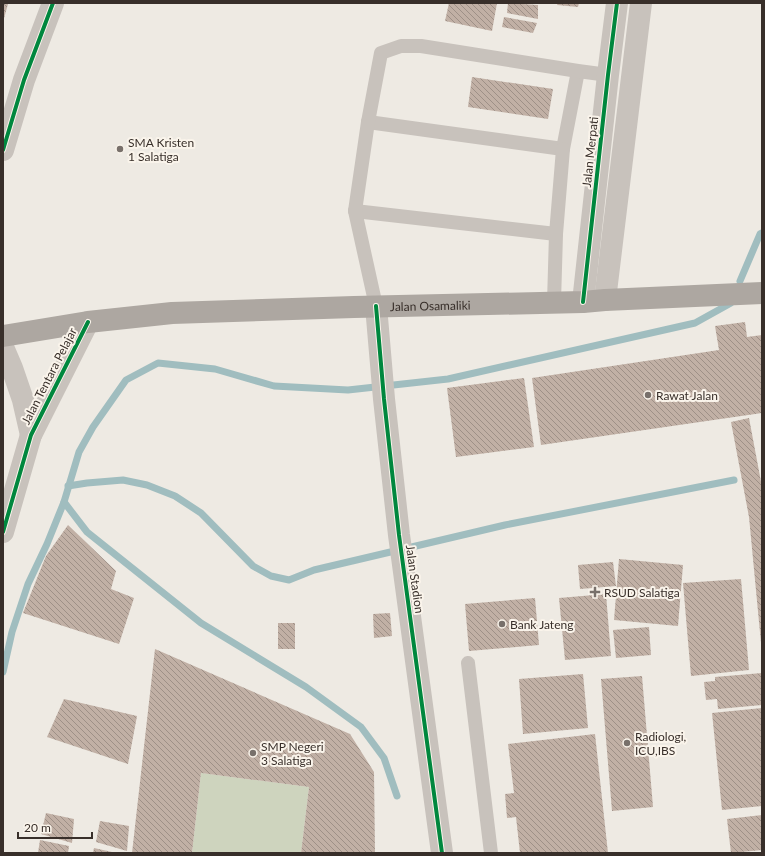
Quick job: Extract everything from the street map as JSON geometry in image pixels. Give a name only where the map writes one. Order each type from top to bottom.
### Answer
[{"type":"main road","name":"Jalan Osamaliki","points":[[3,336],[88,322],[172,313],[376,306],[583,302],[762,293]]},
{"type":"street","points":[[3,150],[24,80],[53,3]]},
{"type":"street","name":"Jalan Merpati","points":[[583,302],[617,3]]},
{"type":"street","points":[[606,300],[641,3]]},
{"type":"street","name":"Jalan Stadion","points":[[376,306],[384,399],[399,535],[442,853]]},
{"type":"street","name":"Jalan Tentara Pelajar","points":[[3,532],[31,435],[88,322]]},
{"type":"street","name":"Jalan Tentara Pelajar","points":[[3,347],[23,400],[31,435]]},
{"type":"lane","points":[[376,306],[355,211],[368,122],[381,53],[401,46],[421,46],[608,75]]},
{"type":"lane","points":[[554,302],[556,234],[563,149],[578,71]]},
{"type":"lane","points":[[368,122],[563,149]]},
{"type":"lane","points":[[355,211],[556,234]]},
{"type":"lane","points":[[468,663],[492,853]]},
{"type":"green space","points":[[201,773],[309,787],[301,853],[192,853]]},
{"type":"building","points":[[3,3],[8,4],[3,22]]},
{"type":"building","points":[[449,3],[497,3],[492,31],[445,21]]},
{"type":"building","points":[[508,3],[538,5],[538,19],[507,13]]},
{"type":"building","points":[[558,3],[579,3],[578,7],[557,5]]},
{"type":"building","points":[[504,17],[537,23],[533,33],[502,27]]},
{"type":"building","points":[[472,77],[553,89],[548,119],[468,107]]},
{"type":"building","name":"Rawat Jalan","points":[[745,322],[747,337],[762,335],[762,413],[541,445],[532,378],[719,350],[715,326]]},
{"type":"building","points":[[524,378],[534,447],[456,457],[447,388]]},
{"type":"building","points":[[749,418],[762,487],[762,643],[749,517],[731,422]]},
{"type":"building","points":[[68,525],[116,571],[111,589],[134,598],[119,644],[23,613],[46,556]]},
{"type":"building","points":[[619,559],[683,565],[678,626],[614,620]]},
{"type":"building","points":[[613,562],[616,586],[580,589],[578,565]]},
{"type":"building","points":[[741,579],[749,670],[691,676],[683,583]]},
{"type":"building","points":[[606,594],[611,656],[565,660],[559,598]]},
{"type":"building","name":"Bank Jateng","points":[[535,598],[539,645],[469,651],[465,604]]},
{"type":"building","points":[[390,613],[392,636],[374,638],[373,614]]},
{"type":"building","points":[[278,623],[295,623],[295,649],[278,649]]},
{"type":"building","points":[[649,627],[651,655],[616,658],[613,630]]},
{"type":"building","name":"SMP Negeri 3 Salatiga","points":[[155,649],[350,734],[374,772],[375,853],[301,853],[309,787],[201,773],[192,853],[132,853]]},
{"type":"building","points":[[762,673],[762,705],[718,709],[717,699],[706,700],[704,682],[715,681],[715,677]]},
{"type":"building","points":[[583,674],[588,728],[523,734],[519,679]]},
{"type":"building","name":"Radiologi, ICU,IBS","points":[[642,676],[653,807],[612,811],[601,679]]},
{"type":"building","points":[[64,699],[137,716],[128,764],[47,737]]},
{"type":"building","points":[[762,708],[762,806],[722,810],[712,713]]},
{"type":"building","points":[[595,734],[608,853],[520,853],[516,817],[507,818],[505,794],[514,793],[508,744]]},
{"type":"building","points":[[46,813],[74,819],[72,843],[41,834]]},
{"type":"building","points":[[762,815],[762,850],[731,853],[727,819]]},
{"type":"building","points":[[100,821],[129,826],[127,851],[96,842]]},
{"type":"building","points":[[40,840],[69,846],[68,853],[38,853]]},
{"type":"building","points":[[94,848],[112,852],[112,853],[93,853]]},
{"type":"waterway","points":[[740,281],[760,234],[762,233]]},
{"type":"waterway","points":[[397,796],[384,758],[361,727],[306,687],[201,623],[87,532],[64,502],[79,452],[93,427],[126,380],[158,363],[215,369],[274,386],[348,390],[448,379],[695,323],[731,303]]},
{"type":"waterway","points":[[68,486],[123,480],[147,485],[175,496],[201,513],[253,566],[271,576],[289,580],[314,570],[505,525],[734,480]]},
{"type":"waterway","points":[[3,672],[12,632],[28,584],[47,544],[64,502]]},
{"type":"cycle path","points":[[3,150],[24,80],[53,3]]},
{"type":"cycle path","points":[[583,302],[617,3]]},
{"type":"cycle path","points":[[376,306],[384,399],[399,535],[442,853]]},
{"type":"cycle path","points":[[3,532],[31,435],[88,322]]},
{"type":"place","name":"SMA Kristen 1 Salatiga","points":[[120,149]]},
{"type":"place","name":"Rawat Jalan","points":[[648,395]]},
{"type":"place","name":"RSUD Salatiga","points":[[595,592]]},
{"type":"place","name":"Bank Jateng","points":[[502,624]]},
{"type":"place","name":"Radiologi, ICU,IBS","points":[[627,743]]},
{"type":"place","name":"SMP Negeri 3 Salatiga","points":[[253,753]]}]
